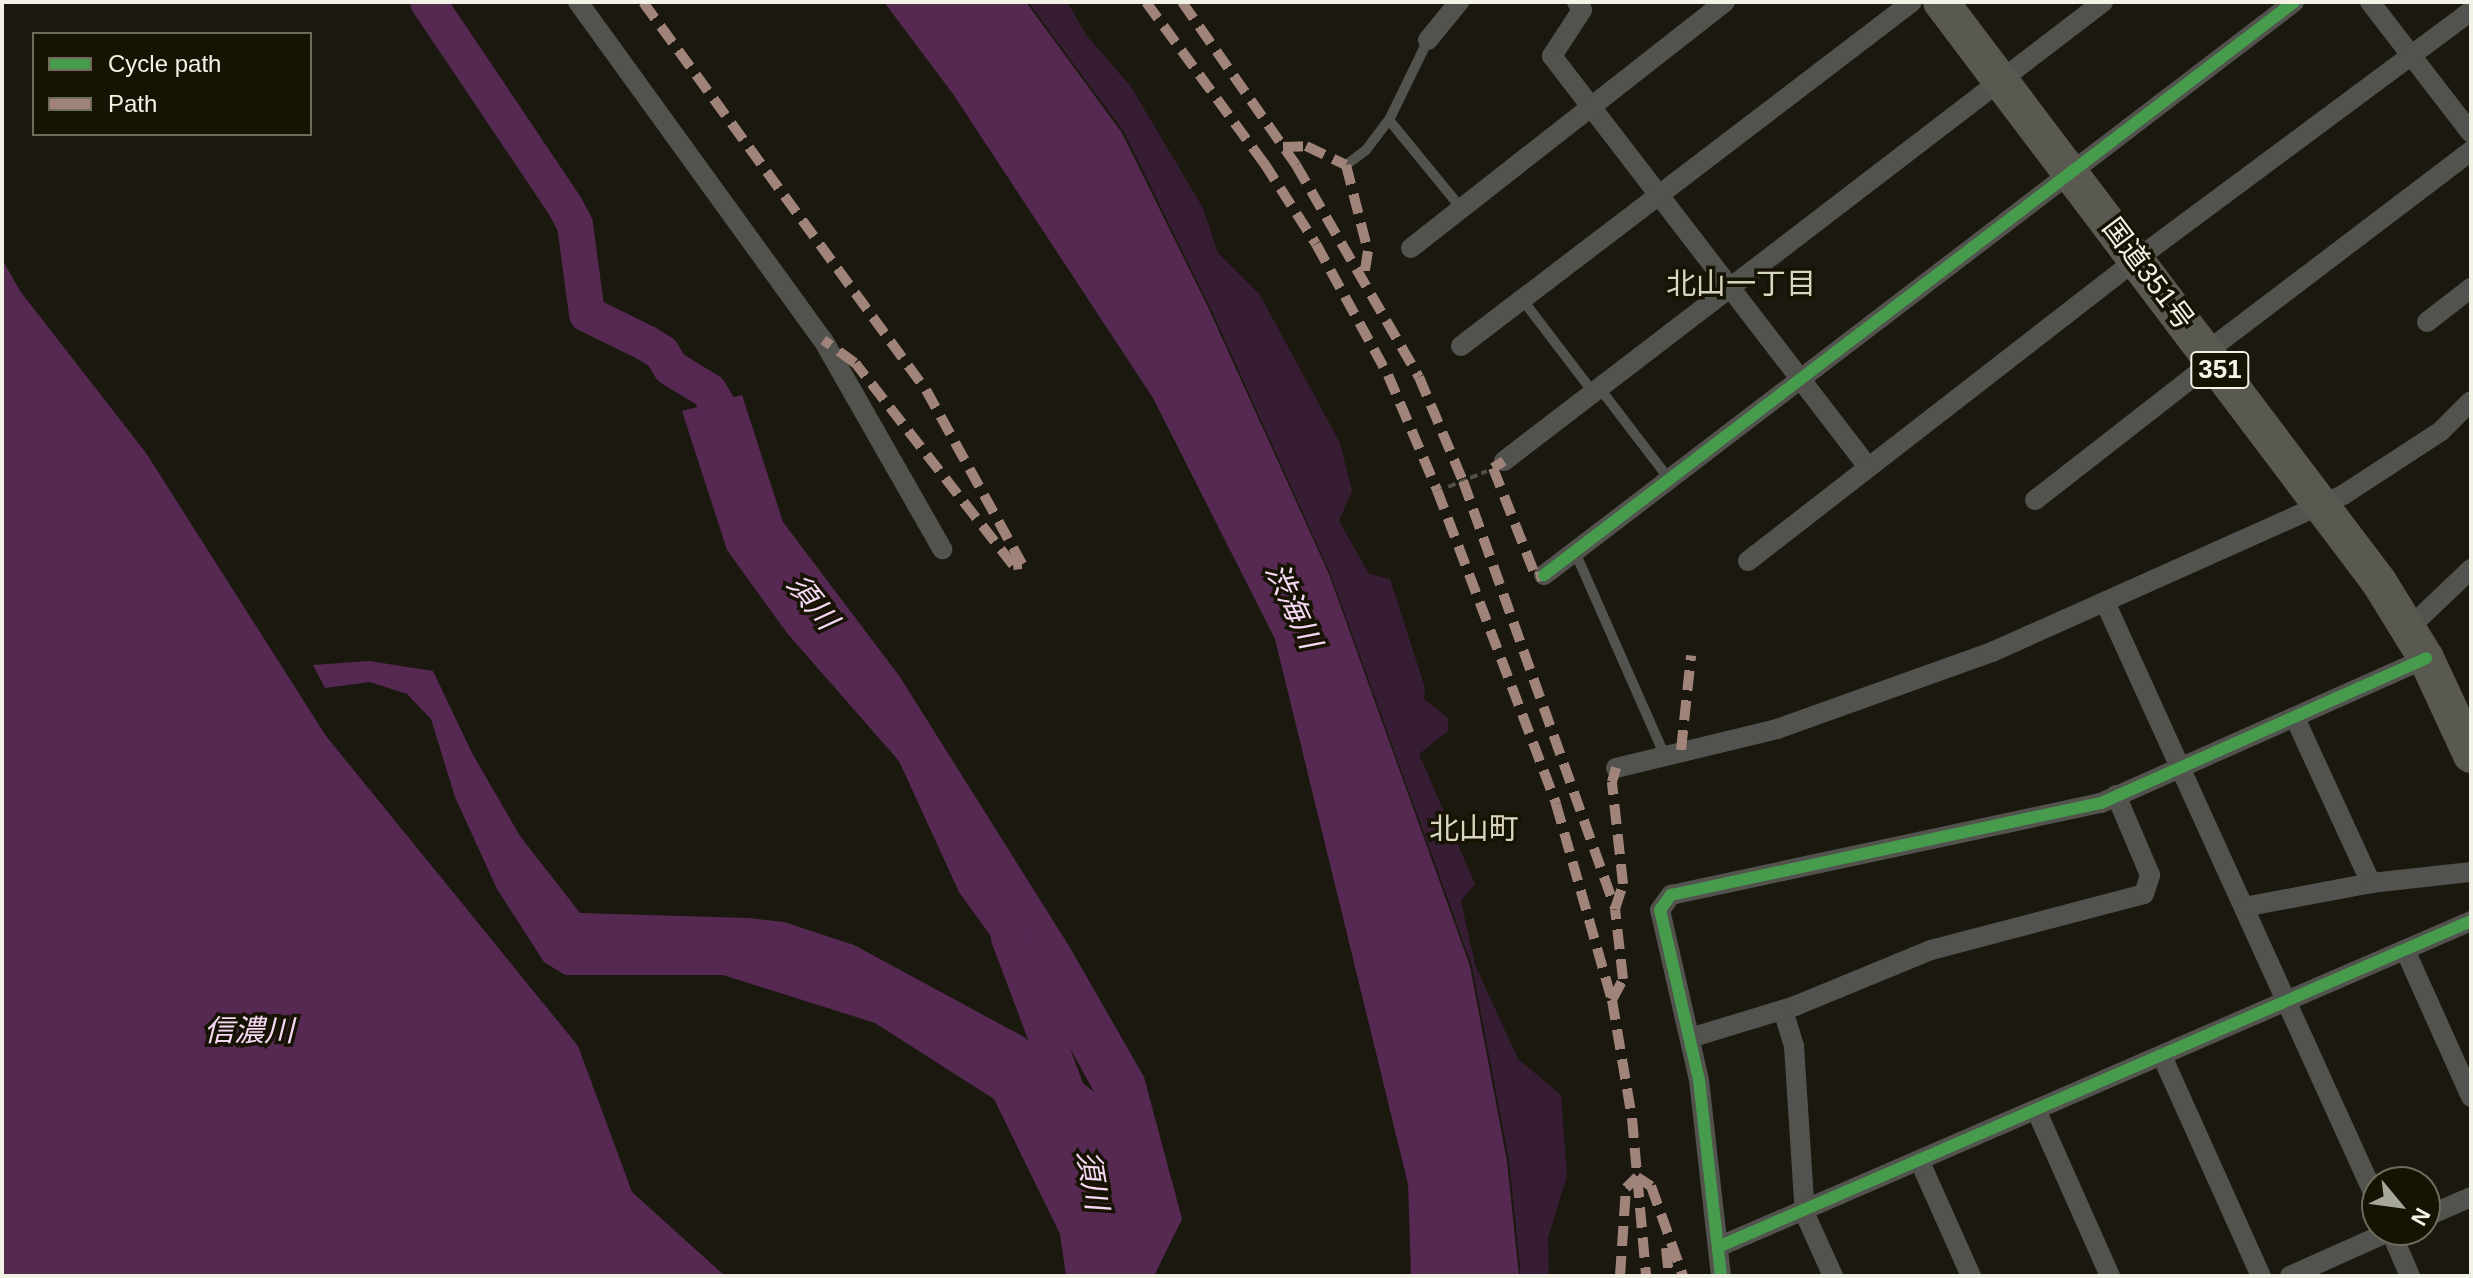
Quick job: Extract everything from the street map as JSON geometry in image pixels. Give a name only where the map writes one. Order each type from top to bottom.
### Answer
[{"type":"highway","name":"国道351号","points":[[1941,2],[2321,503],[2418,643],[2471,755]]},
{"type":"street","points":[[578,2],[823,340],[942,549]]},
{"type":"street","points":[[1428,40],[1459,2]]},
{"type":"street","points":[[1577,2],[1582,10],[1552,56],[1868,467]]},
{"type":"street","points":[[1411,248],[1725,2]]},
{"type":"street","points":[[1461,346],[1912,2]]},
{"type":"street","points":[[1498,464],[2103,2]]},
{"type":"street","points":[[1544,575],[2294,2]]},
{"type":"street","points":[[2370,2],[2471,133]]},
{"type":"street","points":[[1748,561],[2137,259],[2471,11]]},
{"type":"street","points":[[2035,500],[2206,367],[2208,354],[2471,151]]},
{"type":"street","points":[[2427,322],[2471,288]]},
{"type":"street","points":[[1616,768],[1777,729],[1992,652],[2321,503],[2403,459],[2471,401]]},
{"type":"street","points":[[1721,1276],[1690,1038],[1660,910],[1671,895],[2101,803],[2295,718],[2418,643],[2471,569]]},
{"type":"street","points":[[2105,602],[2361,1166]]},
{"type":"street","points":[[2295,718],[2371,883]]},
{"type":"street","points":[[1690,1038],[1783,1010],[1931,950],[2144,894],[2150,875],[2116,795]]},
{"type":"street","points":[[2244,907],[2371,883],[2471,872]]},
{"type":"street","points":[[1718,1247],[1805,1214],[2471,921]]},
{"type":"street","points":[[2405,950],[2471,1097]]},
{"type":"street","points":[[1783,1010],[1794,1046],[1805,1214],[1833,1276]]},
{"type":"street","points":[[2162,1056],[2261,1276]]},
{"type":"street","points":[[2037,1112],[2110,1276]]},
{"type":"street","points":[[1920,1162],[1971,1276]]},
{"type":"street","points":[[2441,1210],[2471,1197]]},
{"type":"street","points":[[2290,1276],[2361,1244]]},
{"type":"street","points":[[2398,1246],[2410,1276]]},
{"type":"lane","points":[[1346,165],[1366,150],[1389,120],[1428,40]]},
{"type":"lane","points":[[1389,120],[1461,208]]},
{"type":"lane","points":[[1522,299],[1669,479]]},
{"type":"lane","points":[[1575,552],[1664,754]]},
{"type":"path","points":[[1448,487],[1498,464]]},
{"type":"shaded area","points":[[1028,2],[1067,2],[1087,36],[1131,87],[1203,208],[1218,253],[1260,295],[1340,443],[1352,491],[1339,521],[1369,574],[1390,579],[1425,688],[1424,699],[1448,718],[1448,731],[1419,754],[1475,884],[1461,901],[1475,965],[1518,1059],[1561,1095],[1567,1176],[1548,1238],[1549,1276],[1521,1276],[1509,1160],[1472,966],[1330,573],[1210,307],[1124,132]]},
{"type":"water","name":"渋海川","points":[[884,2],[1026,2],[1122,133],[1208,307],[1329,574],[1470,966],[1507,1161],[1519,1276],[1411,1276],[1408,1184],[1275,639],[1153,398],[953,94]]},
{"type":"water","name":"信濃川","points":[[2,259],[20,291],[146,453],[326,736],[578,1046],[632,1192],[725,1276],[2,1276]]},
{"type":"water","points":[[742,395],[783,522],[900,677],[1069,946],[1144,1077],[1182,1219],[1154,1276],[1066,1276],[1060,1234],[994,1099],[875,1023],[723,975],[565,975],[544,962],[497,889],[455,797],[431,719],[407,694],[370,682],[325,688],[313,665],[369,661],[433,671],[472,753],[520,836],[580,913],[749,918],[784,922],[854,945],[1024,1037],[1094,1092],[1065,1039],[959,892],[899,761],[787,633],[727,550],[682,411]]},
{"type":"waterway","name":"須川","points":[[428,2],[575,225],[587,314],[662,353],[671,368],[709,391],[720,409],[728,449]]},
{"type":"waterway","name":"須川","points":[[1009,938],[1073,1107]]},
{"type":"marked path","points":[[643,2],[926,390],[1022,564],[1013,565],[855,363],[823,340]]},
{"type":"marked path","points":[[1146,2],[1264,163],[1316,244],[1388,375],[1437,490],[1556,804],[1612,1000],[1632,1118],[1646,1276]]},
{"type":"marked path","points":[[1182,2],[1296,165],[1419,377],[1463,481],[1615,909]]},
{"type":"marked path","points":[[1283,147],[1306,146],[1346,165],[1368,251],[1364,277]]},
{"type":"marked path","points":[[1504,461],[1493,468],[1536,577],[1544,575]]},
{"type":"marked path","points":[[1681,750],[1691,656]]},
{"type":"marked path","points":[[1612,1000],[1623,979],[1615,909],[1623,884],[1612,782],[1616,768]]},
{"type":"marked path","points":[[1620,1276],[1626,1188],[1637,1177],[1651,1186],[1683,1276]]},
{"type":"marked path","points":[[1666,1248],[1669,1276]]},
{"type":"cycle path","points":[[1544,575],[2294,2]]},
{"type":"cycle path","points":[[1721,1276],[1699,1080],[1660,910],[1671,895],[2101,803],[2426,658]]},
{"type":"cycle path","points":[[1718,1247],[2471,921]]},
{"type":"district","name":"北山一丁目","points":[[1741,284]]},
{"type":"district","name":"北山町","points":[[1474,829]]}]
